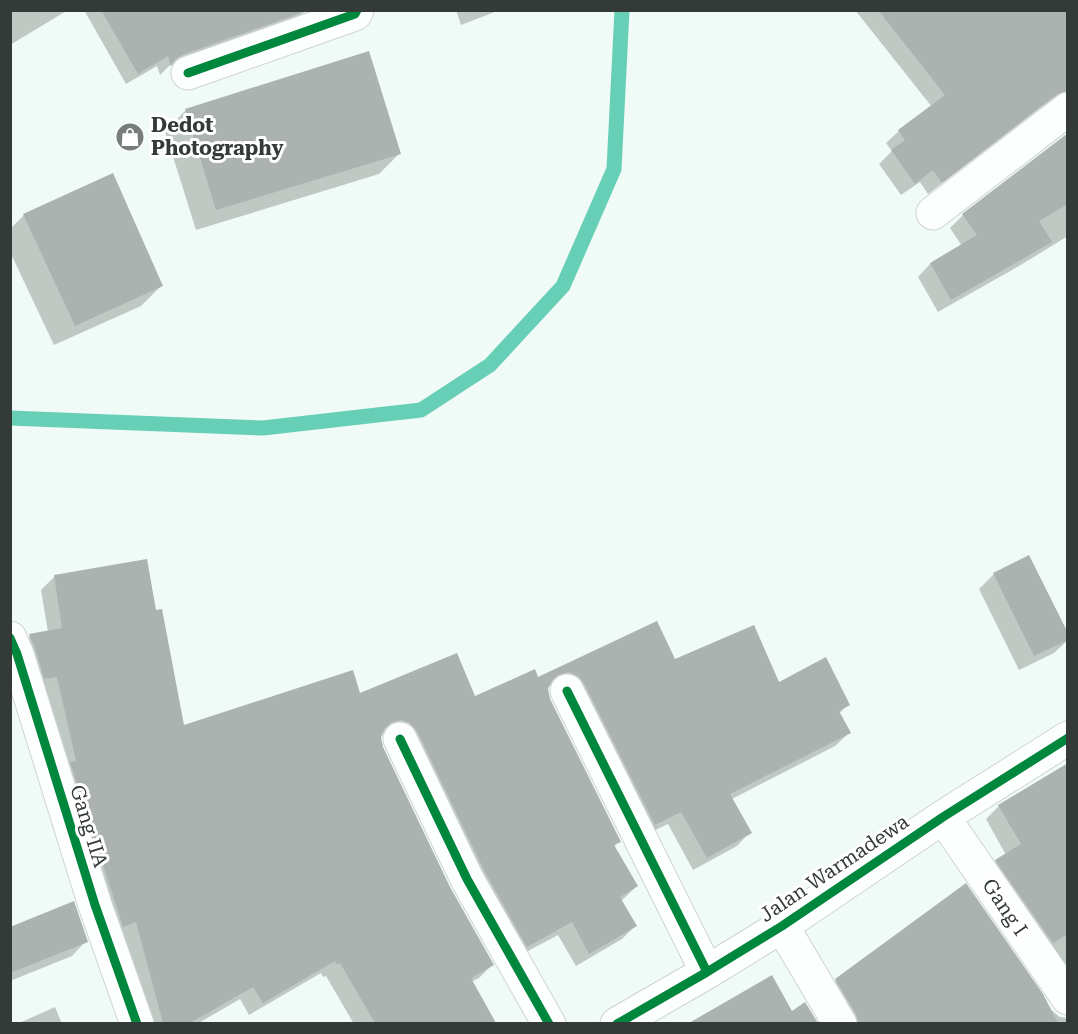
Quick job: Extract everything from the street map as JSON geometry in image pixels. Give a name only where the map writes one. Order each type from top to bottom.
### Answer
[{"type":"street","points":[[188,73],[355,14],[357,10]]},
{"type":"street","points":[[933,213],[1068,109]]},
{"type":"street","name":"Gang IIA","points":[[10,638],[17,654],[95,905],[137,1023]]},
{"type":"street","points":[[567,691],[707,972]]},
{"type":"street","name":"Jalan Warmadewa","points":[[617,1023],[782,926],[943,817],[1068,738]]},
{"type":"street","points":[[400,739],[467,879],[549,1023]]},
{"type":"street","name":"Gang I","points":[[943,817],[1068,998]]},
{"type":"street","points":[[782,926],[840,1023]]},
{"type":"building","points":[[101,10],[304,10],[182,55],[174,60],[171,66],[168,56],[138,74]]},
{"type":"building","points":[[878,10],[1068,10],[1068,91],[1057,94],[942,183],[933,170],[915,184],[891,150],[905,140],[898,130],[945,95]]},
{"type":"building","points":[[369,51],[401,154],[216,210],[185,109]]},
{"type":"building","points":[[1068,133],[1068,204],[1039,221],[1052,242],[951,300],[930,263],[977,235],[962,214]]},
{"type":"building","points":[[113,173],[163,286],[75,326],[23,214]]},
{"type":"building","points":[[1029,555],[1068,633],[1068,640],[1034,656],[993,573]]},
{"type":"building","points":[[147,559],[156,610],[162,609],[184,725],[353,670],[360,693],[457,653],[475,696],[535,669],[538,677],[657,621],[675,659],[754,625],[779,682],[826,657],[850,705],[839,711],[851,733],[730,794],[752,833],[707,858],[681,812],[655,825],[584,683],[578,676],[569,672],[558,675],[552,680],[548,689],[550,699],[621,842],[614,845],[638,886],[620,897],[637,926],[589,954],[572,922],[527,947],[484,870],[417,731],[410,723],[401,720],[392,722],[384,729],[381,738],[383,747],[450,887],[494,965],[471,978],[496,1023],[375,1023],[340,963],[337,965],[335,961],[263,1003],[253,987],[190,1023],[163,1023],[136,922],[123,927],[70,762],[76,761],[57,677],[44,679],[29,634],[62,628],[54,575]]},
{"type":"building","points":[[1068,763],[1068,934],[1053,943],[995,860],[1021,844],[998,805]]},
{"type":"building","points":[[966,883],[1043,994],[1058,1023],[859,1023],[835,979]]},
{"type":"building","points":[[74,901],[88,942],[10,973],[10,927]]},
{"type":"building","points":[[772,975],[792,1011],[805,1002],[818,1023],[689,1023]]},
{"type":"waterway","points":[[10,418],[263,428],[421,410],[490,365],[563,286],[614,169],[622,10]]},
{"type":"cycle path","points":[[188,73],[355,14],[357,10]]},
{"type":"cycle path","points":[[10,638],[17,654],[95,905],[137,1024]]},
{"type":"cycle path","points":[[567,691],[707,972]]},
{"type":"cycle path","points":[[617,1024],[782,926],[943,817],[1068,738]]},
{"type":"cycle path","points":[[400,739],[467,879],[549,1024]]},
{"type":"place","name":"Dedot Photography","points":[[130,137]]}]
